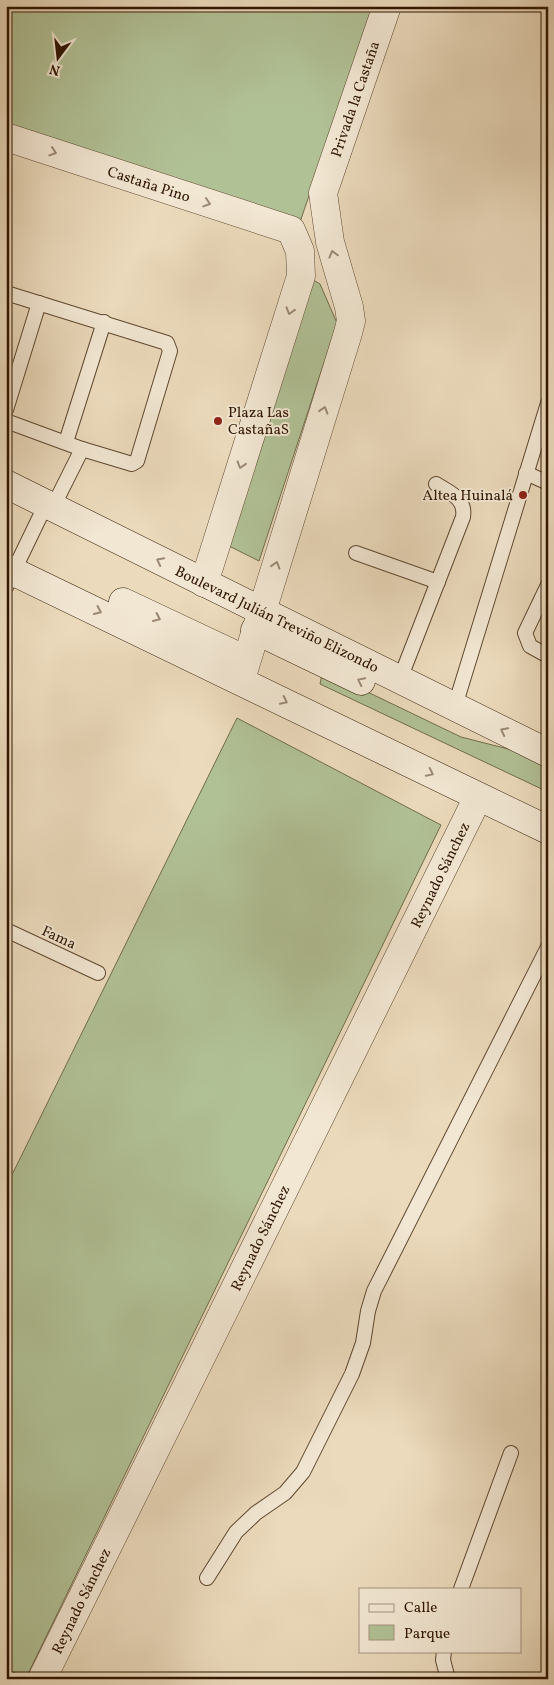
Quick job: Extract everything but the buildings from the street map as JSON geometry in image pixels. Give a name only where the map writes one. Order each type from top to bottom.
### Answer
[{"type":"street","name":"Privada la Castaña","points":[[258,621],[351,321],[330,242],[323,193],[387,6]]},
{"type":"street","name":"Castaña Pino","points":[[6,137],[291,230],[300,251],[301,276],[204,583]]},
{"type":"street","name":"Boulevard Julián Treviño Elizondo","points":[[6,484],[204,583],[258,621],[400,679],[548,753]]},
{"type":"street","points":[[9,575],[45,586],[243,670],[478,797],[548,830]]},
{"type":"street","points":[[243,670],[258,621],[422,711],[455,706]]},
{"type":"street","name":"Reynado Sánchez","points":[[42,1679],[478,797]]},
{"type":"lane","points":[[6,293],[167,343],[170,351],[137,460],[132,464],[82,449],[6,420]]},
{"type":"lane","points":[[6,410],[39,303]]},
{"type":"lane","points":[[66,442],[104,322]]},
{"type":"lane","points":[[455,706],[548,402]]},
{"type":"lane","points":[[9,575],[82,449]]},
{"type":"lane","points":[[526,472],[548,483]]},
{"type":"lane","points":[[400,679],[463,517],[464,507],[460,499],[436,484]]},
{"type":"lane","points":[[356,553],[438,582]]},
{"type":"lane","points":[[548,584],[525,633],[530,646],[548,656]]},
{"type":"lane","name":"Fama","points":[[6,930],[98,974]]},
{"type":"lane","points":[[207,1578],[236,1532],[256,1513],[285,1493],[303,1472],[352,1374],[363,1343],[368,1312],[374,1292],[548,947]]},
{"type":"lane","points":[[461,1588],[511,1453]]},
{"type":"lane","points":[[444,1652],[443,1660],[448,1679]]},
{"type":"green space","points":[[6,6],[374,6],[300,222],[6,124]]},
{"type":"green space","points":[[310,278],[320,284],[337,323],[259,561],[227,545]]},
{"type":"green space","points":[[326,672],[461,737],[516,751],[548,766],[548,792],[320,684],[322,674]]},
{"type":"green space","points":[[237,718],[441,825],[26,1678],[6,1669],[6,1187]]},
{"type":"place","name":"Plaza Las CastañaS","points":[[218,421]]},
{"type":"place","name":"Altea Huinalá","points":[[523,495]]}]
